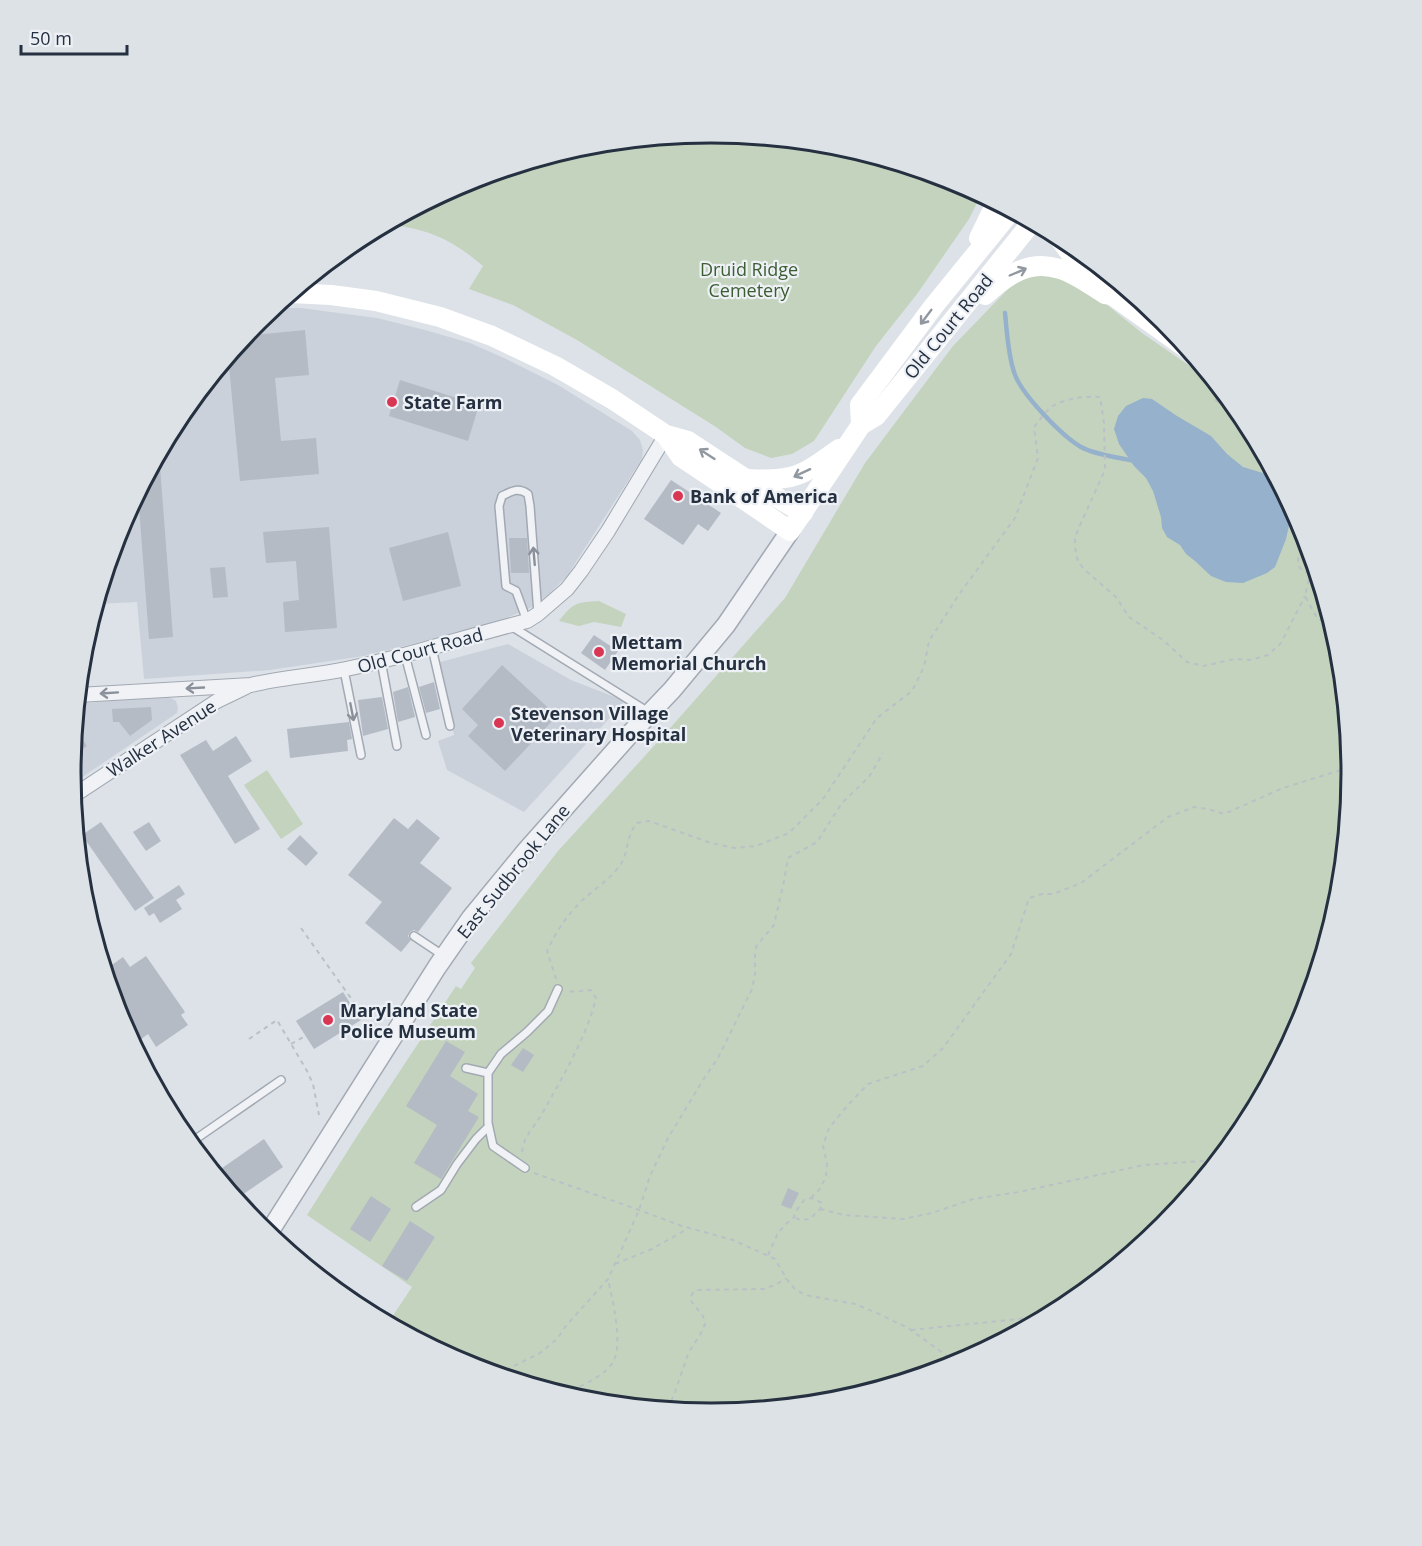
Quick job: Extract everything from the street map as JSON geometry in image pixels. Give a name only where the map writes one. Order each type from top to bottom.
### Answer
[{"type":"main road","points":[[962,272],[993,209]]},
{"type":"main road","name":"Old Court Road","points":[[856,433],[860,405],[933,307],[1006,217]]},
{"type":"main road","name":"Old Court Road","points":[[790,531],[856,433],[876,416],[1027,228]]},
{"type":"main road","points":[[1074,258],[1112,295],[1150,322]]},
{"type":"main road","points":[[955,318],[958,318],[1003,279],[1033,266],[1062,269],[1105,294],[1112,295]]},
{"type":"main road","points":[[302,294],[376,301],[440,317],[492,336],[555,366],[612,399],[666,435],[688,441],[803,513]]},
{"type":"main road","points":[[746,479],[796,477],[810,470],[856,433]]},
{"type":"main road","points":[[666,435],[681,457],[790,531]]},
{"type":"street","name":"Old Court Road","points":[[86,695],[251,685],[344,670],[432,648],[532,617],[567,589],[581,571],[666,435]]},
{"type":"street","name":"East Sudbrook Lane","points":[[274,1225],[444,956],[471,918],[514,865],[672,690],[726,625],[790,531]]},
{"type":"street","name":"Walker Avenue","points":[[81,790],[217,701],[251,685]]},
{"type":"lane","points":[[517,490],[528,494],[530,506],[532,617],[516,591],[506,586],[499,506],[502,496],[517,490]]},
{"type":"lane","points":[[509,625],[650,713]]},
{"type":"lane","points":[[432,648],[450,726]]},
{"type":"lane","points":[[405,655],[426,735]]},
{"type":"lane","points":[[381,662],[397,746]]},
{"type":"lane","points":[[344,670],[361,755]]},
{"type":"lane","points":[[414,936],[444,956]]},
{"type":"lane","points":[[525,1168],[493,1146],[488,1127],[488,1073],[501,1054],[548,1011],[558,989]]},
{"type":"lane","points":[[466,1068],[488,1073]]},
{"type":"lane","points":[[197,1138],[281,1080]]},
{"type":"lane","points":[[416,1207],[441,1190],[476,1139],[488,1127]]},
{"type":"path","points":[[947,1357],[911,1330],[877,1312],[855,1304],[805,1295],[795,1289],[775,1259],[733,1240],[688,1228],[538,1175],[525,1168],[522,1154],[523,1142],[542,1114],[578,1046],[597,998],[591,990],[574,992],[558,989],[547,951],[555,935],[575,907],[610,876],[622,862],[631,831],[637,823],[650,821],[711,843],[734,848],[756,846],[789,833],[823,799],[877,718],[912,691],[924,667],[929,641],[960,593],[1015,518],[1038,458],[1034,427],[1051,407],[1088,396],[1100,397],[1104,423],[1105,470],[1075,537],[1078,562],[1116,597],[1129,617],[1163,640],[1188,662],[1203,666],[1235,659],[1250,660],[1268,655],[1281,643],[1305,596],[1310,575]]},
{"type":"path","points":[[1215,399],[1223,406]]},
{"type":"path","points":[[1302,555],[1299,555],[1299,568],[1309,573]]},
{"type":"path","points":[[1305,596],[1317,618],[1323,621]]},
{"type":"path","points":[[507,1370],[540,1353],[557,1339],[608,1278],[668,1138],[718,1058],[752,989],[755,975],[755,951],[757,945],[774,925],[788,858],[817,842],[842,803],[869,777],[884,753]]},
{"type":"path","points":[[768,1256],[784,1224],[794,1217],[804,1200],[811,1198],[819,1190],[826,1177],[827,1164],[823,1146],[829,1128],[868,1084],[923,1066],[943,1048],[1011,954],[1029,898],[1042,894],[1053,894],[1081,883],[1168,817],[1194,807],[1224,814],[1283,788],[1341,770]]},
{"type":"path","points":[[301,928],[355,1004],[352,1006]]},
{"type":"path","points":[[249,1039],[277,1020],[313,1084],[319,1115]]},
{"type":"path","points":[[291,1044],[305,1036]]},
{"type":"path","points":[[820,1209],[844,1215],[903,1219],[932,1213],[973,1199],[1019,1192],[1144,1165],[1208,1161]]},
{"type":"path","points":[[794,1217],[800,1220],[810,1219],[820,1209],[822,1203],[811,1198]]},
{"type":"path","points":[[615,1264],[652,1249],[688,1228]]},
{"type":"path","points":[[576,1388],[604,1372],[616,1358],[618,1347],[615,1310],[608,1278]]},
{"type":"path","points":[[670,1402],[688,1354],[705,1324],[703,1316],[691,1301],[692,1294],[696,1290],[764,1289],[786,1278]]},
{"type":"path","points":[[911,1330],[1027,1318]]},
{"type":"shaded area","points":[[287,308],[377,318],[470,343],[558,385],[632,431],[640,440],[643,450],[642,459],[567,576],[548,595],[530,608],[509,617],[364,656],[270,670],[144,679],[137,602],[104,604],[114,570],[146,494],[165,458],[211,389],[237,358]]},
{"type":"shaded area","points":[[508,644],[571,680],[625,701],[524,812],[447,770],[438,741],[454,735],[440,662]]},
{"type":"shaded area","points":[[162,696],[176,701],[178,708],[177,713],[81,778],[85,703]]},
{"type":"green space","name":"Druid Ridge Cemetery","points":[[670,144],[752,144],[834,155],[914,176],[977,202],[969,219],[917,294],[876,346],[814,441],[792,454],[771,458],[745,448],[716,427],[577,340],[513,305],[469,289],[483,266],[460,248],[438,236],[398,226],[432,208],[508,176],[588,155]]},
{"type":"green space","points":[[1045,272],[1085,287],[1142,333],[1194,369],[1235,423],[1276,494],[1308,570],[1320,610],[1336,691],[1340,732],[1340,814],[1336,855],[1320,936],[1308,976],[1276,1052],[1257,1088],[1211,1157],[1185,1188],[1126,1247],[1095,1273],[1026,1319],[990,1338],[914,1370],[874,1382],[793,1398],[752,1402],[670,1402],[629,1398],[548,1382],[508,1370],[432,1338],[396,1319],[392,1317],[412,1287],[307,1215],[456,986],[461,989],[475,968],[471,963],[558,851],[785,598],[865,463],[953,346],[1010,287],[1028,276]]},
{"type":"green space","points":[[599,601],[626,614],[621,627],[594,622],[579,626],[559,621],[568,610],[576,605]]},
{"type":"green space","points":[[267,770],[303,824],[281,839],[244,785]]},
{"type":"water","points":[[1143,398],[1152,399],[1211,436],[1243,467],[1265,474],[1289,524],[1275,567],[1243,583],[1226,582],[1211,576],[1186,554],[1180,545],[1167,537],[1162,528],[1153,491],[1146,478],[1134,466],[1119,444],[1114,429],[1118,416],[1126,406]]},
{"type":"building","points":[[305,330],[309,375],[275,378],[281,441],[316,438],[319,474],[240,481],[229,367],[260,335]]},
{"type":"building","points":[[400,380],[479,405],[468,441],[389,416]]},
{"type":"building","points":[[160,467],[173,637],[149,639],[139,509]]},
{"type":"building","name":"Bank of America","points":[[671,480],[721,513],[708,531],[698,524],[683,545],[644,519]]},
{"type":"building","points":[[329,527],[337,628],[285,632],[283,602],[299,600],[296,561],[266,563],[263,532]]},
{"type":"building","points":[[448,532],[461,586],[403,601],[389,548]]},
{"type":"building","points":[[509,538],[527,538],[529,573],[511,573]]},
{"type":"building","points":[[225,567],[228,597],[213,598],[210,568]]},
{"type":"building","name":"Mettam Memorial Church","points":[[594,635],[618,651],[605,670],[581,653]]},
{"type":"building","points":[[502,665],[557,716],[505,771],[468,736],[478,725],[462,709]]},
{"type":"building","points":[[434,682],[440,709],[426,713],[419,687]]},
{"type":"building","points":[[408,687],[415,717],[398,722],[393,692]]},
{"type":"building","points":[[382,697],[388,729],[363,736],[358,700]]},
{"type":"building","points":[[151,707],[152,720],[130,736],[119,722],[113,722],[112,709]]},
{"type":"building","points":[[349,722],[352,739],[347,740],[348,751],[290,758],[287,729]]},
{"type":"building","points":[[236,736],[252,761],[228,776],[260,829],[235,844],[180,755],[206,740],[213,751]]},
{"type":"building","points":[[82,738],[87,746],[82,749]]},
{"type":"building","points":[[394,818],[408,829],[417,819],[440,838],[420,863],[452,888],[418,932],[414,930],[410,932],[408,936],[411,940],[401,952],[365,923],[382,902],[348,875]]},
{"type":"building","points":[[101,822],[154,898],[135,911],[84,838],[84,834]]},
{"type":"building","points":[[149,822],[161,841],[146,851],[133,832]]},
{"type":"building","points":[[300,835],[318,853],[306,866],[287,849]]},
{"type":"building","points":[[179,885],[185,894],[176,900],[182,909],[160,923],[154,913],[149,916],[144,908]]},
{"type":"building","points":[[146,956],[185,1012],[181,1015],[188,1025],[156,1047],[148,1034],[140,1040],[111,966],[123,957],[130,967]]},
{"type":"building","name":"Maryland State Police Museum","points":[[343,992],[361,1020],[314,1049],[296,1021]]},
{"type":"building","points":[[446,1041],[465,1052],[450,1076],[478,1094],[468,1111],[479,1117],[441,1179],[414,1163],[437,1125],[406,1106]]},
{"type":"building","points":[[523,1048],[534,1055],[523,1072],[511,1065]]},
{"type":"building","points":[[264,1139],[283,1167],[243,1194],[221,1169]]},
{"type":"building","points":[[788,1188],[799,1193],[791,1209],[781,1205]]},
{"type":"building","points":[[371,1196],[391,1209],[370,1242],[350,1229]]},
{"type":"building","points":[[410,1221],[435,1237],[407,1281],[382,1266]]},
{"type":"waterway","points":[[1005,313],[1014,372],[1033,402],[1053,424],[1081,447],[1100,454],[1134,461]]},
{"type":"place","name":"State Farm","points":[[392,402]]},
{"type":"place","name":"Bank of America","points":[[678,496]]},
{"type":"place","name":"Mettam Memorial Church","points":[[599,652]]},
{"type":"place","name":"Stevenson Village Veterinary Hospital","points":[[499,723]]},
{"type":"place","name":"Maryland State Police Museum","points":[[328,1020]]}]
